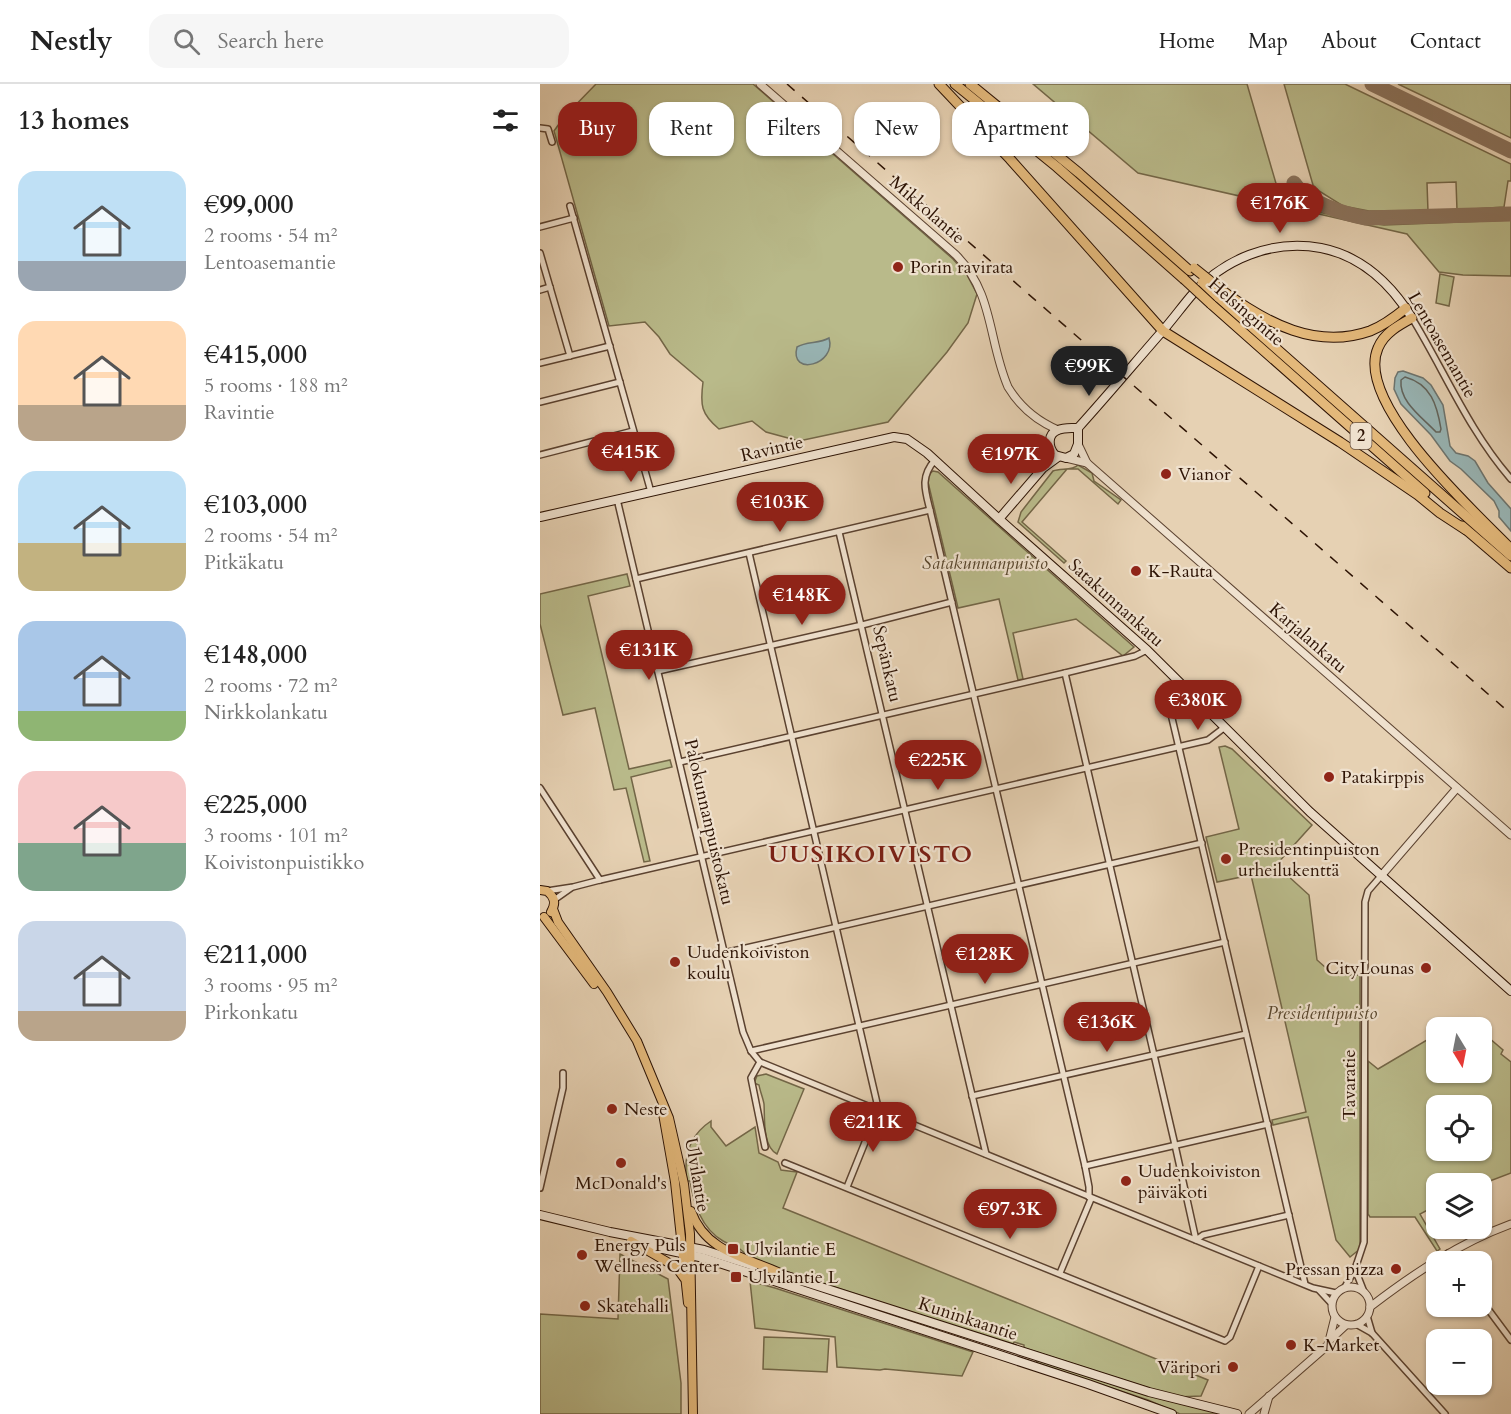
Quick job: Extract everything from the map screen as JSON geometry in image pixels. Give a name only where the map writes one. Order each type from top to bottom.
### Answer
[{"type":"highway","points":[[939,84],[1017,167],[1163,331],[1340,442],[1466,530]]},
{"type":"highway","name":"Helsingintie","points":[[955,84],[1218,297],[1511,556]]},
{"type":"highway","name":"Helsingintie","points":[[970,84],[1023,126],[1136,223],[1189,273]]},
{"type":"highway","points":[[1189,273],[1218,297],[1290,331],[1319,336],[1353,335],[1371,331],[1406,309]]},
{"type":"highway","name":"Helsingintie","points":[[1218,297],[1466,530],[1511,568]]},
{"type":"highway","points":[[1412,318],[1390,332],[1378,347],[1375,373],[1381,393],[1398,424],[1413,443],[1447,483],[1511,549]]},
{"type":"main road","name":"Lentoasemantie","points":[[1078,428],[1192,295],[1214,275],[1240,258],[1280,247],[1314,247],[1342,254],[1375,274],[1391,288],[1412,318]]},
{"type":"main road","points":[[999,519],[1043,468],[1058,455],[1074,454],[1078,441],[1078,428],[1062,429],[1054,433],[1049,442],[1058,455]]},
{"type":"main road","points":[[1062,429],[1073,432],[1078,441]]},
{"type":"main road","name":"Ravintie","points":[[540,517],[894,437],[910,441],[935,460]]},
{"type":"main road","name":"Satakunnankatu","points":[[935,460],[1147,650],[1310,812],[1511,991]]},
{"type":"main road","name":"Ulvilantie","points":[[543,890],[554,904],[558,922],[607,992],[646,1059],[669,1118],[684,1184],[687,1250]]},
{"type":"main road","points":[[542,917],[548,915],[554,904]]},
{"type":"main road","name":"Ulvilantie","points":[[542,917],[626,1024]]},
{"type":"main road","name":"Ulvilantie","points":[[662,1102],[687,1250]]},
{"type":"main road","points":[[684,1184],[694,1219],[709,1238],[734,1255],[777,1272]]},
{"type":"main road","points":[[540,1215],[687,1250]]},
{"type":"main road","points":[[610,1232],[631,1241],[675,1267],[686,1280]]},
{"type":"main road","points":[[631,1241],[687,1250]]},
{"type":"main road","points":[[687,1250],[686,1280],[691,1316]]},
{"type":"main road","points":[[687,1250],[693,1304],[691,1316],[693,1414]]},
{"type":"main road","name":"Kuninkaantie","points":[[687,1250],[777,1272],[1138,1389],[1237,1414]]},
{"type":"main road","name":"Kuninkaantie","points":[[687,1250],[1172,1414]]},
{"type":"street","name":"Mikkolantie","points":[[760,84],[956,255],[970,270],[984,300],[1008,387],[1016,399],[1042,423]]},
{"type":"street","points":[[540,128],[548,129],[552,142]]},
{"type":"street","points":[[570,206],[651,492]]},
{"type":"street","points":[[540,227],[574,218]]},
{"type":"street","points":[[540,253],[570,356]]},
{"type":"street","points":[[540,290],[550,287]]},
{"type":"street","name":"Lentoasemantie","points":[[1412,318],[1475,431],[1511,479]]},
{"type":"street","points":[[540,363],[610,346]]},
{"type":"street","points":[[540,402],[620,382]]},
{"type":"street","points":[[1042,423],[1062,429]]},
{"type":"street","points":[[1042,423],[1049,442]]},
{"type":"street","points":[[540,455],[633,431]]},
{"type":"street","name":"Karjalankatu","points":[[1078,441],[1087,463]]},
{"type":"street","name":"Karjalankatu","points":[[1058,455],[1087,463],[1511,836]]},
{"type":"street","points":[[935,460],[925,474],[925,487],[1089,1187],[1090,1198],[1060,1273]]},
{"type":"street","name":"Palokunnanpuistokatu","points":[[617,500],[743,1032],[751,1051],[760,1062]]},
{"type":"street","points":[[636,579],[930,510]]},
{"type":"street","name":"Sepänkatu","points":[[839,532],[986,1154]]},
{"type":"street","points":[[749,553],[860,1026],[877,1110],[847,1187]]},
{"type":"street","points":[[658,671],[862,625],[952,602]]},
{"type":"street","points":[[680,762],[1065,673],[1135,656],[1147,650]]},
{"type":"street","points":[[1065,673],[1176,1145],[1196,1240]]},
{"type":"street","points":[[1167,697],[1305,1284]]},
{"type":"street","points":[[543,890],[573,887],[1179,747],[1208,740],[1225,728]]},
{"type":"street","points":[[540,788],[600,880]]},
{"type":"street","name":"Tavaratie","points":[[1345,1287],[1355,1269],[1364,1242],[1365,902],[1368,891],[1457,788]]},
{"type":"street","points":[[724,953],[1202,843]]},
{"type":"street","points":[[554,904],[573,887]]},
{"type":"street","points":[[751,1051],[1225,942]]},
{"type":"street","points":[[972,1096],[1246,1034]]},
{"type":"street","points":[[765,1147],[751,1078],[760,1062],[1259,1266],[1319,1290],[1336,1293]]},
{"type":"street","points":[[540,1188],[563,1088],[563,1073]]},
{"type":"street","points":[[1084,1166],[1268,1124]]},
{"type":"street","points":[[785,1163],[1225,1341],[1230,1337],[1259,1266]]},
{"type":"street","points":[[1196,1240],[1203,1236],[1289,1215]]},
{"type":"street","points":[[1452,1251],[1511,1224]]},
{"type":"street","points":[[1372,1333],[1367,1316],[1370,1306],[1426,1267]]},
{"type":"street","points":[[1355,1269],[1370,1306]]},
{"type":"street","points":[[1332,1304],[1336,1293],[1345,1287],[1359,1288],[1365,1294],[1386,1293]]},
{"type":"street","points":[[1319,1290],[1332,1304],[1335,1317],[1331,1339]]},
{"type":"street","points":[[1492,1314],[1511,1340]]},
{"type":"street","points":[[1249,1414],[1324,1349],[1346,1325],[1356,1324],[1367,1316]]},
{"type":"street","points":[[1335,1317],[1346,1325]]},
{"type":"street","points":[[1356,1324],[1372,1333],[1445,1414]]},
{"type":"street","points":[[1265,1413],[1269,1396]]},
{"type":"green space","points":[[596,84],[753,84],[774,102],[746,102],[746,156],[835,156],[953,259],[967,275],[977,294],[968,323],[947,352],[888,422],[799,441],[766,432],[752,421],[719,429],[705,414],[702,403],[703,382],[670,354],[645,322],[609,326],[561,156],[637,156],[637,102],[579,102]]},
{"type":"green space","points":[[1033,84],[1247,84],[1282,204],[1384,225],[1511,220],[1511,276],[1439,272],[1407,234],[1138,173],[1089,131],[1089,102],[1054,102]]},
{"type":"green space","points":[[1284,84],[1345,84],[1511,164],[1511,181],[1508,181],[1504,207],[1457,210],[1456,182],[1427,183],[1428,211],[1369,211],[1343,206],[1313,185]]},
{"type":"green space","points":[[1398,84],[1511,84],[1511,138]]},
{"type":"green space","points":[[558,125],[558,145],[554,131]]},
{"type":"green space","points":[[1440,274],[1454,277],[1449,306],[1436,303]]},
{"type":"green space","points":[[1078,465],[1092,473],[1094,481],[1121,500],[1118,504],[1078,469],[1067,469]]},
{"type":"green space","points":[[1067,469],[1022,522],[1066,561],[1064,563],[1018,522],[1021,512],[1053,471]]},
{"type":"green space","name":"Satakunnanpuisto","points":[[933,471],[938,472],[1134,647],[1123,656],[1076,619],[1013,633],[1023,679],[1018,680],[999,599],[958,608],[928,482],[928,475]]},
{"type":"green space","points":[[627,574],[630,586],[588,596],[629,769],[670,760],[672,767],[631,777],[650,861],[644,862],[626,788],[614,790],[595,708],[563,715],[540,624],[540,594]]},
{"type":"green space","name":"Presidentipuisto","points":[[1225,746],[1232,749],[1312,825],[1276,865],[1309,895],[1317,960],[1334,975],[1360,975],[1360,1249],[1350,1257],[1336,1240],[1308,1117],[1273,1125],[1272,1120],[1306,1112],[1251,875],[1217,882],[1206,837],[1239,829],[1219,747]]},
{"type":"green space","points":[[1426,1041],[1426,1083],[1492,1083],[1492,1041],[1503,1050],[1501,1054],[1511,1062],[1511,1173],[1492,1180],[1492,1173],[1426,1173],[1426,1211],[1420,1214],[1426,1224],[1426,1234],[1415,1217],[1370,1217],[1368,1214],[1368,1061],[1378,1069]]},
{"type":"green space","points":[[766,1074],[804,1089],[777,1154],[769,1145],[764,1102],[759,1085],[754,1083],[757,1076]]},
{"type":"green space","points":[[711,1121],[711,1127],[726,1146],[755,1127],[759,1153],[778,1162],[781,1170],[797,1172],[783,1208],[1208,1380],[1201,1396],[1177,1397],[1024,1348],[1024,1345],[999,1341],[755,1261],[746,1256],[736,1247],[715,1236],[709,1229],[696,1207],[690,1181],[687,1181],[686,1163],[690,1147],[698,1133]]},
{"type":"green space","points":[[1429,1239],[1434,1239],[1440,1249],[1437,1251]]},
{"type":"green space","points":[[620,1254],[668,1279],[681,1383],[681,1414],[540,1414],[540,1314],[618,1319]]},
{"type":"green space","points":[[750,1281],[973,1352],[962,1376],[837,1367],[835,1337],[755,1328]]},
{"type":"green space","points":[[764,1337],[829,1339],[827,1372],[763,1369]]},
{"type":"green space","points":[[1038,1359],[1223,1414],[1180,1414],[1148,1400],[1036,1363]]},
{"type":"water","points":[[829,338],[830,347],[820,361],[813,364],[800,362],[796,356],[797,347]]},
{"type":"water","points":[[1403,371],[1423,378],[1431,385],[1443,405],[1450,446],[1456,453],[1468,456],[1475,461],[1488,483],[1511,509],[1511,531],[1499,517],[1494,501],[1450,461],[1431,435],[1401,404],[1394,389],[1398,372]]},
{"type":"taxiway","points":[[1372,84],[1511,151]]},
{"type":"taxiway","points":[[1294,183],[1307,196],[1316,201],[1347,214],[1366,218],[1511,214]]},
{"type":"railway","points":[[787,84],[1511,714]]},
{"type":"place","name":"Porin ravirata","points":[[898,267]]},
{"type":"place","name":"Vianor","points":[[1166,474]]},
{"type":"place","name":"K-Rauta","points":[[1136,571]]},
{"type":"place","name":"Patakirppis","points":[[1329,777]]},
{"type":"place","name":"Presidentinpuiston urheilukenttä","points":[[1226,859]]},
{"type":"place","name":"Uudenkoiviston koulu","points":[[675,962]]},
{"type":"place","name":"CityLounas","points":[[1426,968]]},
{"type":"place","name":"Neste","points":[[612,1109]]},
{"type":"place","name":"McDonald's","points":[[621,1163]]},
{"type":"place","name":"Uudenkoiviston päiväkoti","points":[[1126,1181]]},
{"type":"place","name":"Ulvilantie E","points":[[733,1249]]},
{"type":"place","name":"Energy Puls Wellness Center","points":[[582,1255]]},
{"type":"place","name":"Pressan pizza","points":[[1396,1269]]},
{"type":"place","name":"Ulvilantie L","points":[[736,1277]]},
{"type":"place","name":"Skatehalli","points":[[585,1306]]},
{"type":"place","name":"K-Market","points":[[1291,1345]]},
{"type":"place","name":"Väripori","points":[[1233,1367]]},
{"type":"district","name":"UUSIKOIVISTO","points":[[871,854]]}]
